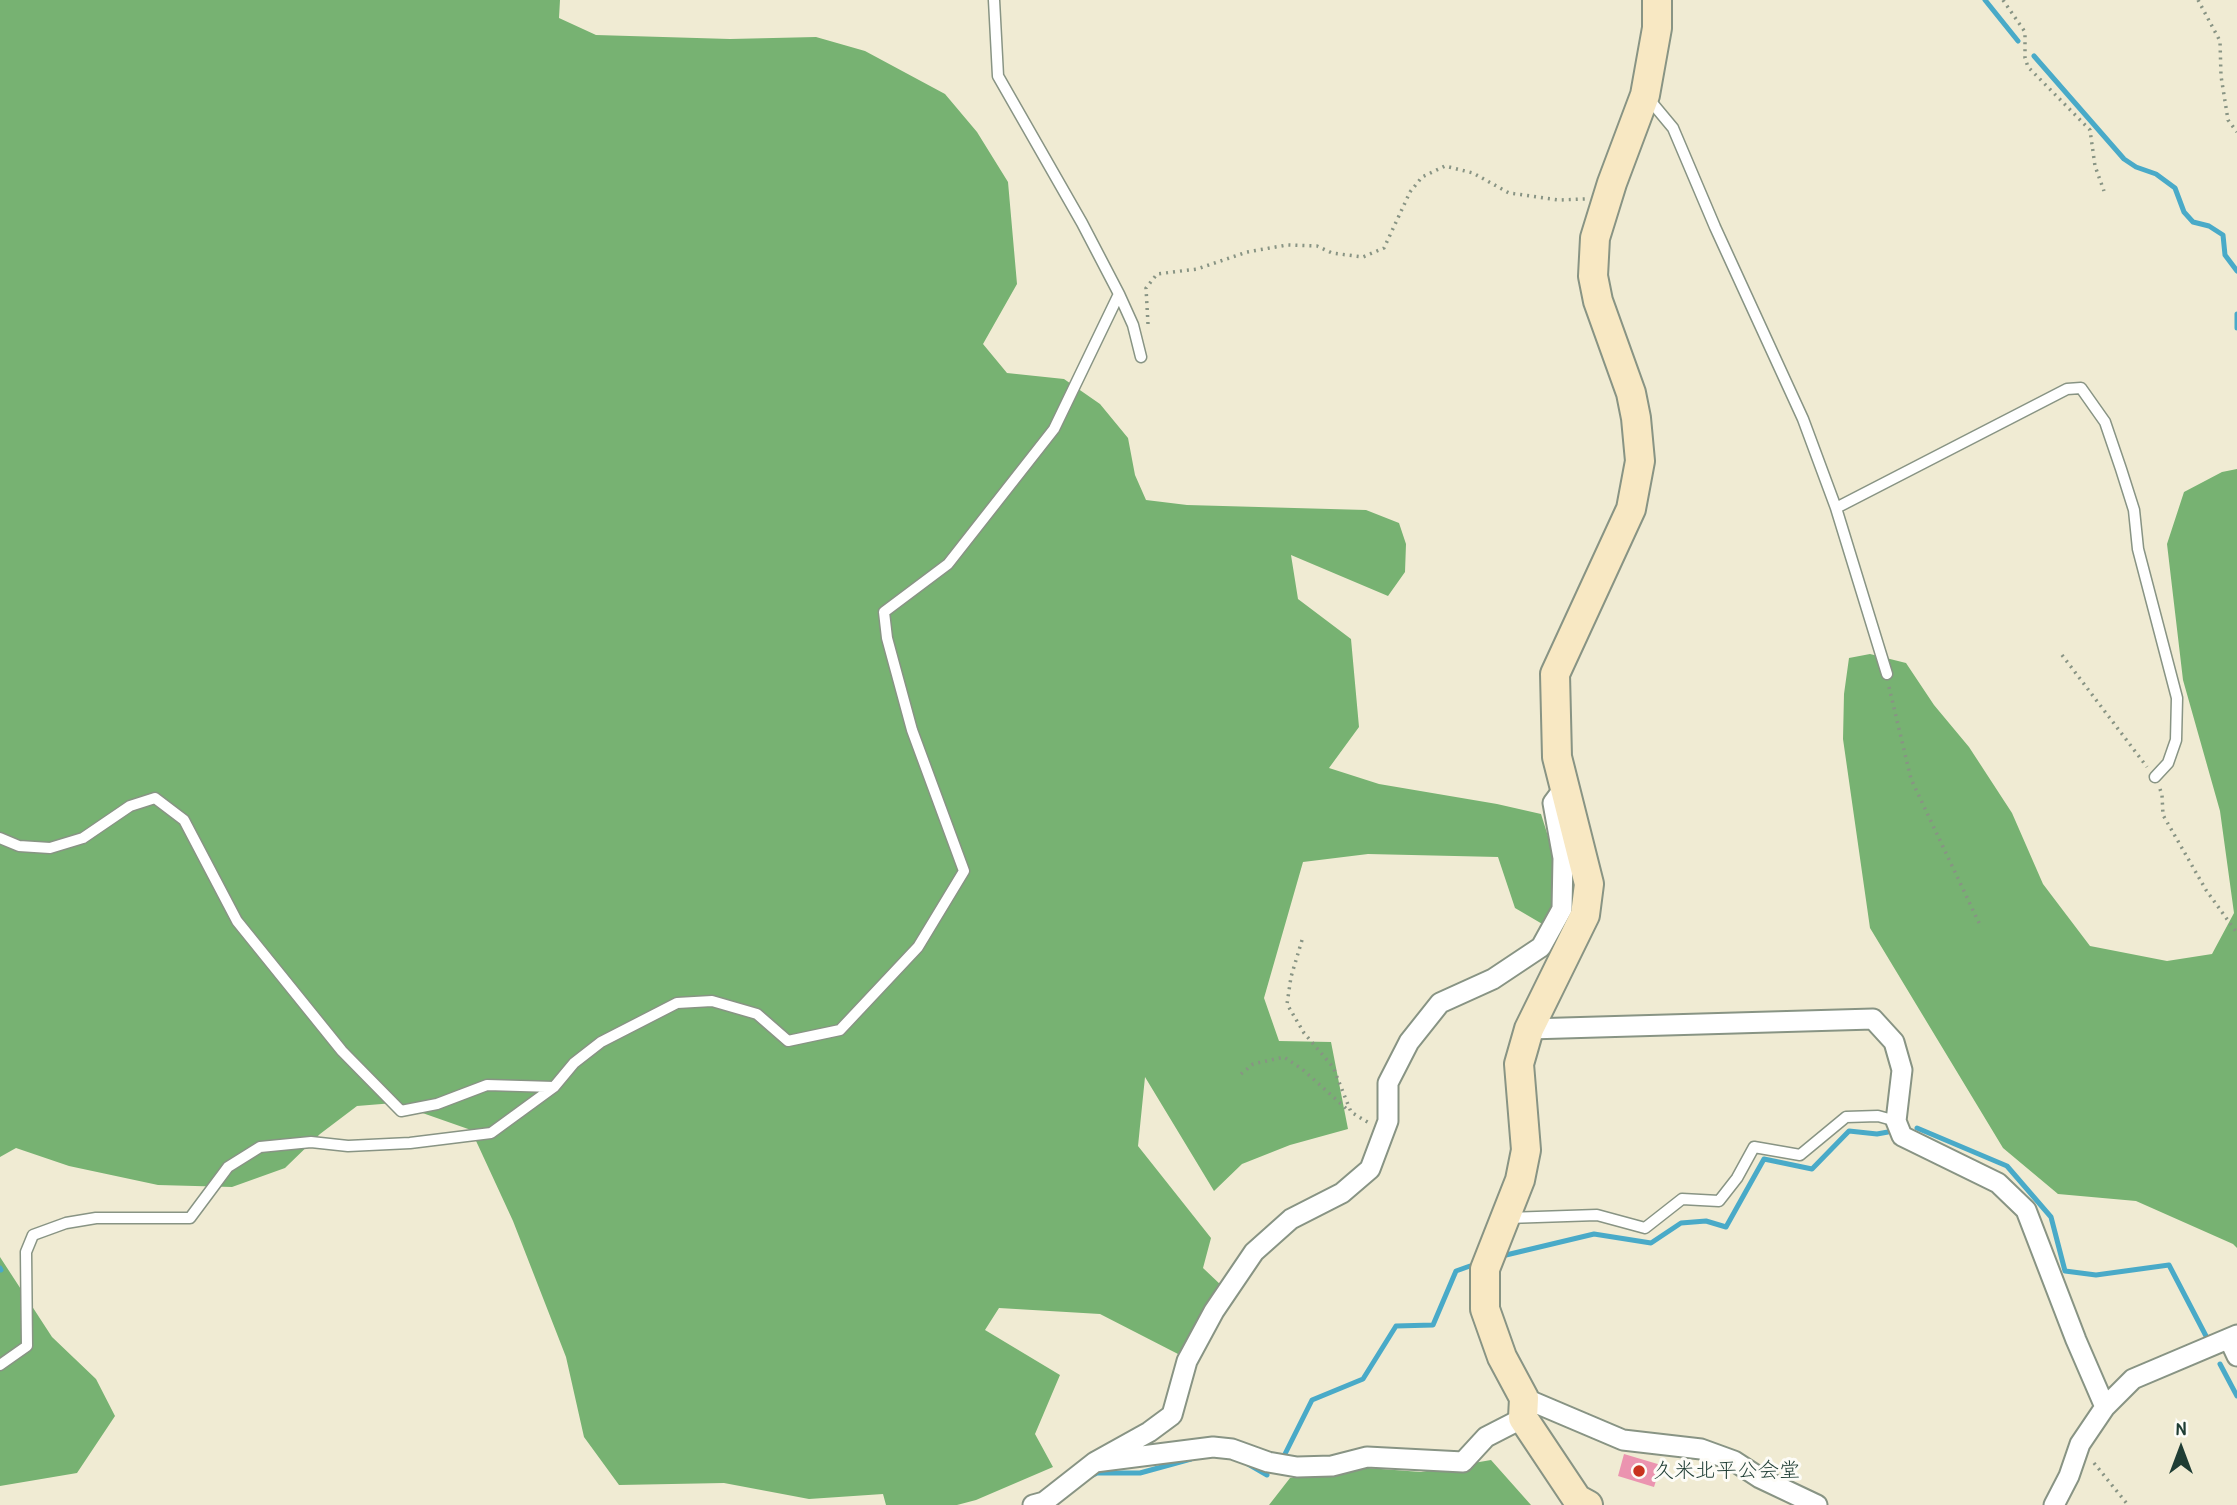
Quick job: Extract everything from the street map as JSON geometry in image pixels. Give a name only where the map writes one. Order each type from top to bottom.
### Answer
[{"type":"street","points":[[1588,1505],[1577,1499],[1524,1408],[1485,1309],[1485,1269],[1520,1180],[1525,1150],[1519,1064],[1529,1029],[1585,915],[1589,884],[1557,757],[1555,674],[1631,509],[1640,461],[1631,393],[1598,301],[1593,276],[1595,238],[1645,95],[1657,28],[1657,0]]},
{"type":"street","points":[[1033,1505],[1044,1502],[1095,1462],[1149,1432],[1172,1415],[1187,1361],[1214,1311],[1254,1252],[1291,1219],[1342,1193],[1370,1169],[1388,1121],[1388,1083],[1409,1042],[1440,1003],[1493,979],[1541,947],[1562,909],[1563,858],[1553,803],[1565,787]]},
{"type":"street","points":[[1529,1029],[1873,1019],[1894,1042],[1902,1070],[1896,1121],[1902,1136],[1998,1184],[2026,1210],[2105,1407]]},
{"type":"street","points":[[2054,1505],[2069,1476],[2080,1444],[2105,1407],[2133,1379],[2234,1343]]},
{"type":"street","points":[[1095,1462],[1213,1447],[1232,1449],[1268,1462],[1297,1467],[1332,1466],[1367,1457],[1463,1462],[1486,1437],[1524,1408]]},
{"type":"street","points":[[1524,1408],[1623,1440],[1701,1449],[1734,1461],[1760,1478],[1817,1505]]},
{"type":"lane","points":[[993,0],[998,76],[1082,223],[1119,294],[1133,326],[1141,357]]},
{"type":"lane","points":[[1645,95],[1673,128],[1803,419],[1836,508],[1886,674]]},
{"type":"lane","points":[[0,1365],[27,1346],[26,1252],[33,1235],[66,1223],[96,1218],[190,1218],[228,1167],[260,1147],[311,1142],[348,1146],[411,1143],[491,1133],[554,1087],[574,1063],[601,1042],[677,1003],[712,1001],[757,1014],[788,1041],[840,1030],[918,947],[964,871],[912,730],[887,638],[884,612],[947,564],[1054,429],[1119,294]]},
{"type":"lane","points":[[1836,508],[2067,389],[2081,388],[2105,422],[2134,510],[2138,549],[2177,698],[2176,740],[2168,763],[2155,777]]},
{"type":"lane","points":[[0,838],[19,846],[50,848],[83,838],[130,806],[155,798],[184,820],[237,921],[342,1051],[401,1111],[438,1104],[487,1084],[554,1087]]},
{"type":"lane","points":[[1503,1218],[1597,1215],[1645,1228],[1682,1199],[1719,1201],[1737,1178],[1754,1147],[1800,1155],[1846,1117],[1878,1116],[1896,1121]]},
{"type":"path","points":[[2003,0],[2025,32],[2025,58],[2028,67],[2090,130],[2095,166],[2104,191]]},
{"type":"path","points":[[2198,0],[2220,41],[2221,76],[2228,120],[2237,132]]},
{"type":"path","points":[[1141,357],[1149,320],[1146,288],[1157,274],[1197,269],[1247,251],[1287,244],[1317,246],[1332,253],[1363,257],[1384,248],[1410,192],[1422,177],[1445,166],[1473,173],[1509,193],[1559,200],[1608,198]]},
{"type":"path","points":[[2062,655],[2155,777],[2162,794],[2163,815],[2206,890],[2237,933]]},
{"type":"path","points":[[1886,674],[1911,779],[1980,925]]},
{"type":"path","points":[[1302,940],[1291,976],[1287,1004],[1304,1033],[1333,1067],[1351,1112]]},
{"type":"path","points":[[1241,1074],[1253,1064],[1284,1057],[1369,1124],[1373,1116]]},
{"type":"path","points":[[2080,1444],[2128,1505]]},
{"type":"green space","points":[[0,0],[560,0],[559,18],[596,35],[730,39],[816,37],[865,51],[945,94],[977,132],[1008,182],[1017,284],[983,344],[1007,373],[1064,379],[1100,404],[1128,438],[1135,475],[1146,500],[1187,505],[1366,510],[1399,523],[1406,544],[1405,572],[1388,596],[1291,555],[1298,599],[1351,639],[1359,727],[1329,768],[1379,784],[1541,814],[1552,849],[1558,895],[1544,925],[1515,908],[1498,857],[1368,854],[1303,862],[1264,998],[1279,1041],[1331,1042],[1348,1129],[1290,1145],[1242,1164],[1214,1191],[1145,1077],[1138,1146],[1211,1238],[1203,1268],[1222,1286],[1178,1354],[1100,1314],[999,1308],[985,1330],[1060,1375],[1035,1434],[1053,1467],[976,1500],[957,1505],[886,1505],[883,1494],[809,1499],[724,1483],[619,1485],[584,1437],[566,1357],[513,1221],[471,1130],[394,1103],[357,1106],[320,1134],[285,1168],[232,1187],[158,1185],[69,1166],[16,1148],[0,1157]]},
{"type":"green space","points":[[2237,469],[2237,1248],[2136,1201],[2058,1194],[2003,1148],[1870,928],[1843,739],[1844,694],[1849,658],[1870,654],[1906,663],[1934,705],[1969,747],[2012,813],[2043,884],[2090,946],[2167,961],[2212,954],[2234,913],[2220,811],[2183,680],[2167,544],[2184,492],[2222,472]]},
{"type":"green space","points":[[0,1257],[52,1337],[96,1379],[115,1416],[77,1473],[0,1486]]},
{"type":"green space","points":[[1491,1460],[1531,1505],[1269,1505],[1290,1478],[1368,1468],[1421,1472]]},
{"type":"building","name":"久米北平公会堂","points":[[1624,1454],[1661,1465],[1654,1487],[1618,1476]]},
{"type":"waterway","points":[[1985,0],[2018,41]]},
{"type":"waterway","points":[[2034,56],[2124,159],[2136,167],[2156,174],[2175,188],[2184,212],[2193,222],[2209,226],[2223,235],[2225,255],[2237,271]]},
{"type":"waterway","points":[[2237,314],[2237,328]]},
{"type":"waterway","points":[[1917,1128],[2007,1166],[2051,1217],[2065,1271],[2096,1275],[2169,1265],[2206,1336]]},
{"type":"waterway","points":[[1506,1255],[1594,1234],[1651,1243],[1681,1223],[1706,1221],[1726,1227],[1764,1159],[1812,1169],[1849,1131],[1877,1134],[1888,1132]]},
{"type":"waterway","points":[[1285,1454],[1312,1400],[1363,1379],[1396,1326],[1433,1325],[1456,1271],[1470,1266]]},
{"type":"waterway","points":[[2220,1364],[2237,1396]]},
{"type":"waterway","points":[[1091,1476],[1097,1473],[1140,1473],[1191,1459]]},
{"type":"waterway","points":[[1248,1464],[1267,1475]]},
{"type":"place","name":"久米北平公会堂","points":[[1639,1471]]}]
